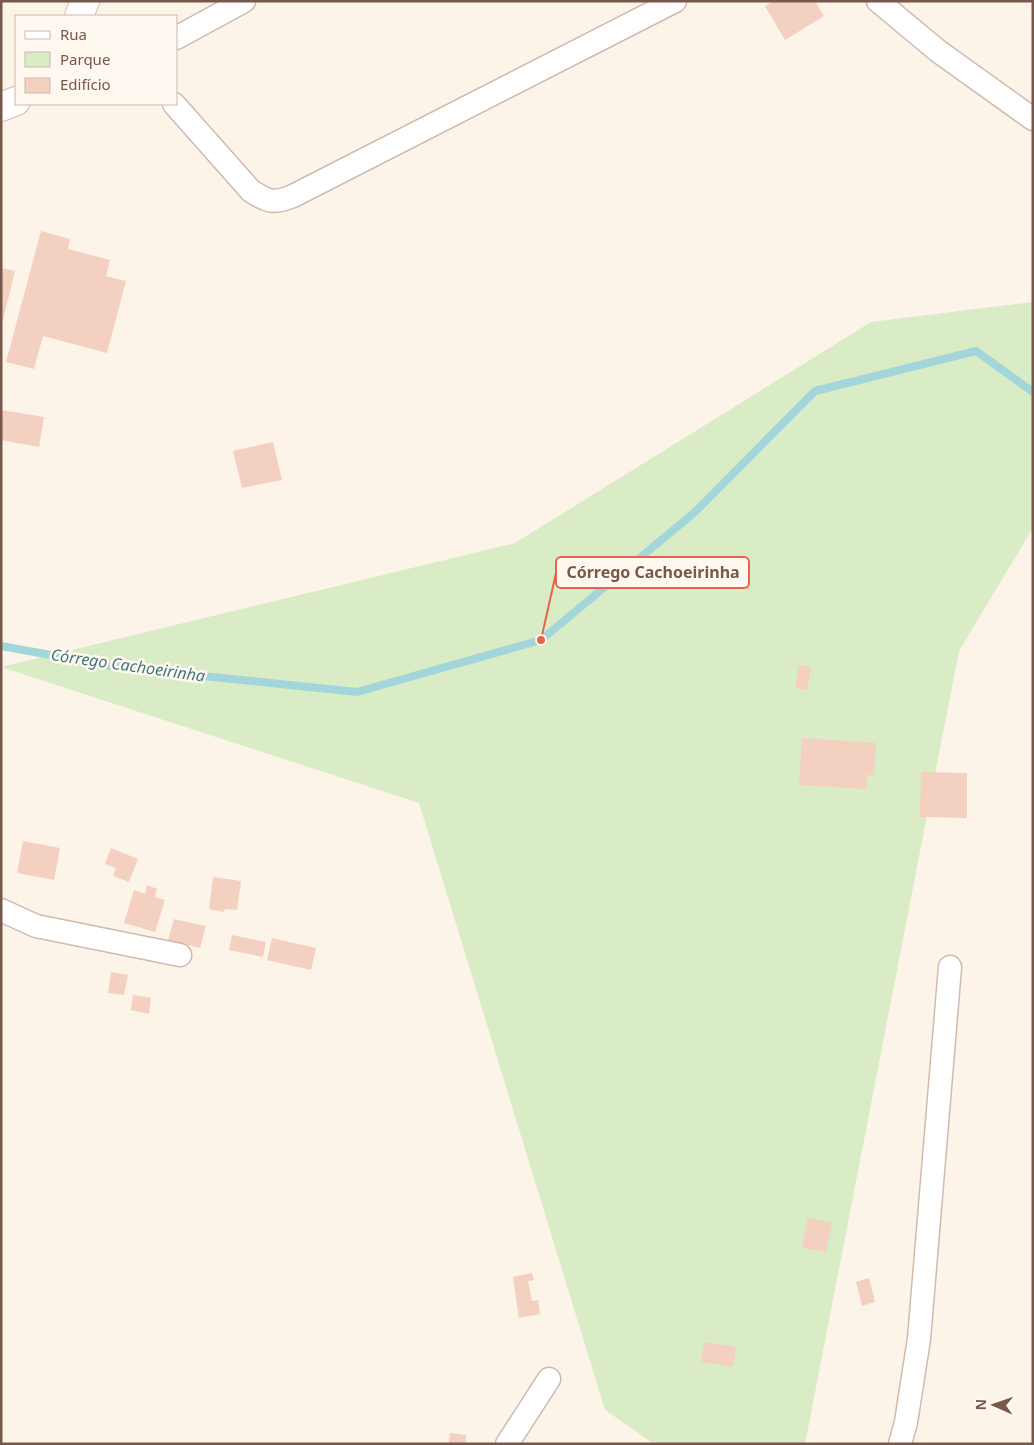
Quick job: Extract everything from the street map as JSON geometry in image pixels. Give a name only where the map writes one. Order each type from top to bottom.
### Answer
[{"type":"street","points":[[79,15],[85,1]]},
{"type":"street","points":[[178,37],[244,1]]},
{"type":"street","points":[[175,105],[251,191],[264,200],[277,202],[293,196],[674,1]]},
{"type":"street","points":[[878,1],[938,51],[1033,119]]},
{"type":"street","points":[[1,107],[15,101]]},
{"type":"street","points":[[1,910],[36,926],[180,955]]},
{"type":"street","points":[[900,1444],[906,1422],[919,1339],[950,967]]},
{"type":"street","points":[[507,1444],[549,1379]]},
{"type":"green space","points":[[1033,302],[1033,528],[959,651],[805,1444],[654,1444],[605,1410],[419,803],[1,667],[515,543],[871,322]]},
{"type":"building","points":[[773,1],[815,1],[824,16],[785,40],[765,6]]},
{"type":"building","points":[[41,231],[70,239],[68,249],[110,260],[106,276],[126,281],[107,353],[43,336],[34,369],[6,362]]},
{"type":"building","points":[[1,268],[15,271],[2,324],[1,324]]},
{"type":"building","points":[[1,410],[44,417],[39,447],[1,440]]},
{"type":"building","points":[[273,442],[282,480],[242,488],[233,451]]},
{"type":"building","points":[[799,665],[811,667],[807,690],[795,688]]},
{"type":"building","points":[[802,738],[876,743],[874,775],[867,775],[866,789],[799,785]]},
{"type":"building","points":[[921,772],[967,773],[967,818],[920,817]]},
{"type":"building","points":[[23,841],[60,848],[54,880],[17,873]]},
{"type":"building","points":[[111,848],[138,859],[129,882],[113,876],[116,868],[105,864]]},
{"type":"building","points":[[213,877],[241,881],[237,910],[225,909],[224,912],[209,909]]},
{"type":"building","points":[[147,885],[157,889],[155,897],[165,900],[155,932],[124,923],[134,890],[145,894]]},
{"type":"building","points":[[174,919],[206,926],[200,948],[168,940]]},
{"type":"building","points":[[232,935],[266,942],[263,957],[229,950]]},
{"type":"building","points":[[272,938],[316,948],[311,970],[267,960]]},
{"type":"building","points":[[111,972],[128,975],[124,995],[108,993]]},
{"type":"building","points":[[133,995],[151,998],[149,1014],[131,1010]]},
{"type":"building","points":[[808,1218],[832,1223],[826,1252],[802,1248]]},
{"type":"building","points":[[532,1273],[534,1280],[528,1281],[532,1301],[538,1300],[540,1314],[519,1318],[513,1277]]},
{"type":"building","points":[[869,1278],[875,1302],[862,1306],[856,1282]]},
{"type":"building","points":[[704,1342],[736,1347],[733,1367],[701,1362]]},
{"type":"building","points":[[450,1433],[466,1435],[466,1444],[449,1444]]},
{"type":"waterway","name":"Córrego Cachoeirinha","points":[[1,646],[117,667],[357,692],[541,640],[695,512],[815,391],[976,351],[1033,392]]},
{"type":"place","name":"Córrego Cachoeirinha","points":[[541,640]]}]
